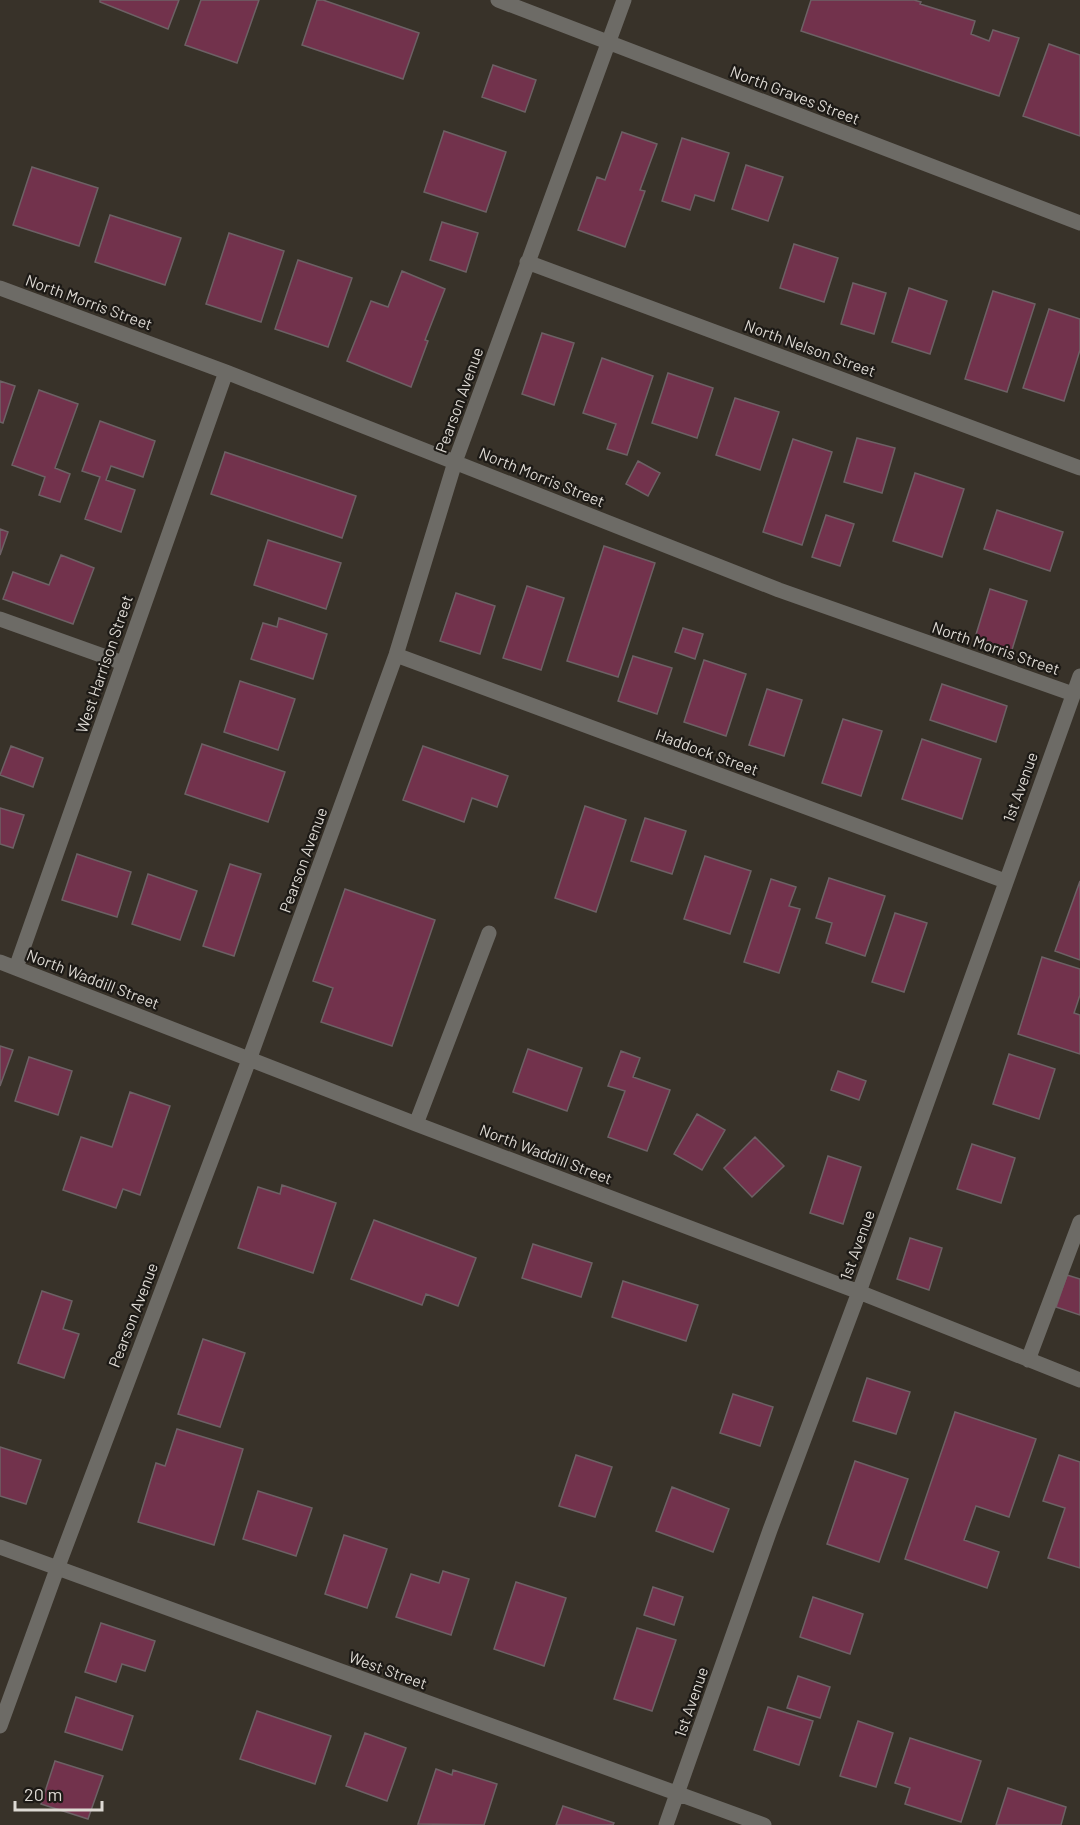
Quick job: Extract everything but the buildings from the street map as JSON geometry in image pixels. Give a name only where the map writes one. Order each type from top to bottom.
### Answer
[{"type":"street","name":"North Graves Street","points":[[498,0],[1080,223]]},
{"type":"street","name":"Pearson Avenue","points":[[0,1726],[249,1060],[396,656],[455,462],[624,0]]},
{"type":"street","name":"North Nelson Street","points":[[527,262],[1080,468]]},
{"type":"street","name":"North Morris Street","points":[[0,288],[226,372],[779,590],[1073,694]]},
{"type":"street","name":"West Harrison Street","points":[[16,968],[226,372]]},
{"type":"street","points":[[0,619],[123,663]]},
{"type":"street","name":"Haddock Street","points":[[396,656],[1005,882]]},
{"type":"street","name":"1st Avenue","points":[[666,1825],[774,1519],[859,1292],[1080,676]]},
{"type":"street","points":[[416,1124],[489,933]]},
{"type":"street","name":"North Waddill Street","points":[[0,962],[249,1060],[859,1292],[1080,1380]]},
{"type":"street","points":[[1028,1360],[1080,1222]]},
{"type":"street","name":"West Street","points":[[0,1547],[764,1825]]}]
